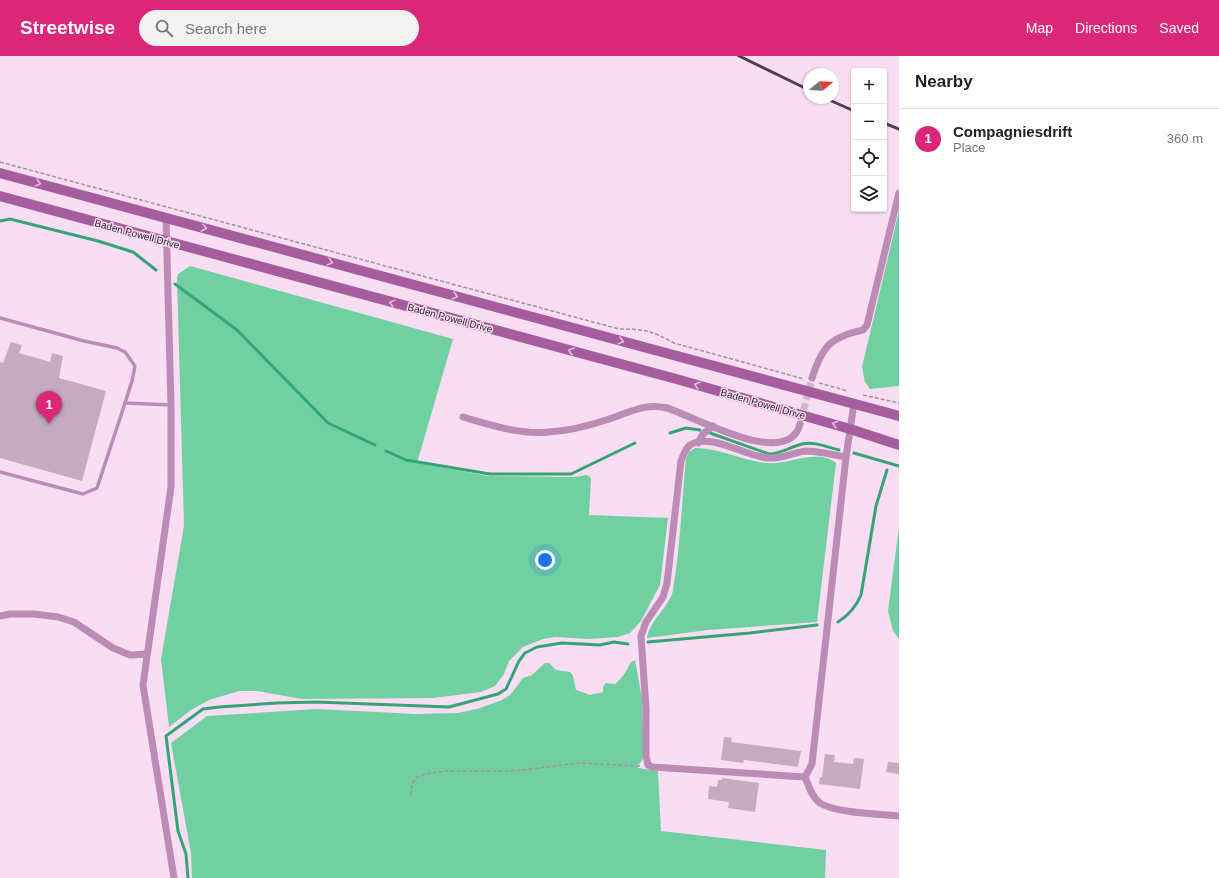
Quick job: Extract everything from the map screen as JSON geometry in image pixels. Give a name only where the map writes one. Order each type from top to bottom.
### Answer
[{"type":"main road","points":[[0,172],[166,218],[855,398],[899,416]]},
{"type":"main road","name":"Baden Powell Drive","points":[[0,196],[665,376],[850,429],[899,445]]},
{"type":"street","points":[[813,381],[821,354],[834,340],[847,334],[863,330],[867,325],[899,193]]},
{"type":"street","points":[[166,218],[171,405],[169,510],[147,654],[144,685],[174,878]]},
{"type":"street","points":[[855,398],[846,457],[812,764],[805,776],[810,790],[820,803],[839,810],[899,816]]},
{"type":"street","points":[[463,417],[505,428],[550,432],[605,421],[652,406],[667,408],[695,419],[703,424],[713,426],[749,440],[771,443],[789,440],[798,432],[800,424]]},
{"type":"street","points":[[698,443],[702,434],[713,426]]},
{"type":"street","points":[[805,776],[702,771],[652,767],[648,765],[646,756],[646,708],[641,636],[646,622],[663,597],[667,583],[681,461],[685,452],[690,446],[698,443],[711,442],[747,451],[759,457],[773,458],[806,451],[846,457]]},
{"type":"street","points":[[0,616],[10,614],[34,614],[58,617],[74,622],[113,648],[130,655],[147,654]]},
{"type":"lane","points":[[0,318],[84,341],[117,348],[125,352],[135,366],[132,381],[97,488],[83,494],[0,472]]},
{"type":"lane","points":[[124,403],[171,405]]},
{"type":"path","points":[[0,162],[619,329],[642,329],[656,333],[674,344],[813,381],[855,398]]},
{"type":"path","points":[[863,395],[899,403]]},
{"type":"path","points":[[411,796],[412,784],[416,778],[424,774],[454,771],[515,771],[577,763],[638,767],[648,765]]},
{"type":"green space","points":[[899,211],[899,386],[870,389],[865,382],[862,367]]},
{"type":"green space","points":[[190,266],[453,339],[417,463],[489,476],[575,477],[587,475],[591,478],[589,515],[668,518],[660,585],[641,621],[630,633],[618,637],[589,639],[555,637],[543,639],[523,647],[509,661],[504,674],[495,686],[481,692],[433,698],[302,699],[257,691],[239,691],[209,700],[191,710],[169,727],[161,659],[184,526],[177,279],[178,274]]},
{"type":"green space","points":[[695,448],[713,450],[749,460],[767,463],[820,457],[836,463],[817,622],[708,630],[647,638],[652,625],[668,602],[673,590],[686,458],[689,452]]},
{"type":"green space","points":[[899,527],[899,639],[893,631],[888,611]]},
{"type":"green space","points":[[635,660],[642,698],[644,757],[638,765],[638,768],[658,771],[661,831],[826,850],[825,878],[192,878],[191,853],[171,743],[207,716],[317,709],[415,714],[458,713],[477,709],[502,700],[511,694],[523,678],[532,675],[545,663],[549,663],[556,670],[570,672],[573,676],[576,690],[590,695],[603,692],[603,687],[606,683],[615,684],[618,682],[631,662]]},
{"type":"building","points":[[11,342],[22,345],[19,353],[50,362],[52,353],[63,356],[59,378],[106,391],[82,481],[0,458],[0,362],[3,363]]},
{"type":"building","points":[[724,737],[732,738],[731,742],[801,751],[798,767],[744,760],[743,763],[721,760]]},
{"type":"building","points":[[825,754],[835,755],[834,762],[853,764],[854,758],[864,759],[860,789],[819,784],[820,777],[822,777]]},
{"type":"building","points":[[888,762],[899,763],[899,774],[886,772]]},
{"type":"building","points":[[722,778],[759,783],[755,812],[728,808],[729,802],[708,799],[709,786],[717,787],[718,780],[722,780]]},
{"type":"waterway","points":[[0,221],[10,219],[98,241],[133,252],[156,270]]},
{"type":"waterway","points":[[175,284],[237,330],[328,423],[375,445]]},
{"type":"waterway","points":[[670,433],[686,428],[700,430]]},
{"type":"waterway","points":[[710,433],[769,454],[778,453],[806,443],[839,450]]},
{"type":"waterway","points":[[386,451],[406,460],[490,474],[571,474],[635,443]]},
{"type":"waterway","points":[[854,453],[899,466]]},
{"type":"waterway","points":[[838,622],[846,617],[852,610],[861,595],[876,506],[887,470]]},
{"type":"waterway","points":[[648,642],[750,633],[817,625]]},
{"type":"waterway","points":[[188,878],[186,854],[178,831],[166,736],[203,709],[277,703],[316,702],[449,707],[498,694],[506,689],[519,661],[525,653],[537,647],[562,643],[600,645],[614,642],[628,644]]},
{"type":"tunnel","points":[[801,420],[812,378]]},
{"type":"railway","points":[[739,56],[803,87]]},
{"type":"railway","points":[[838,104],[851,110]]},
{"type":"railway","points":[[887,124],[899,129]]},
{"type":"place","name":"Compagniesdrift","points":[[49,424]]}]
